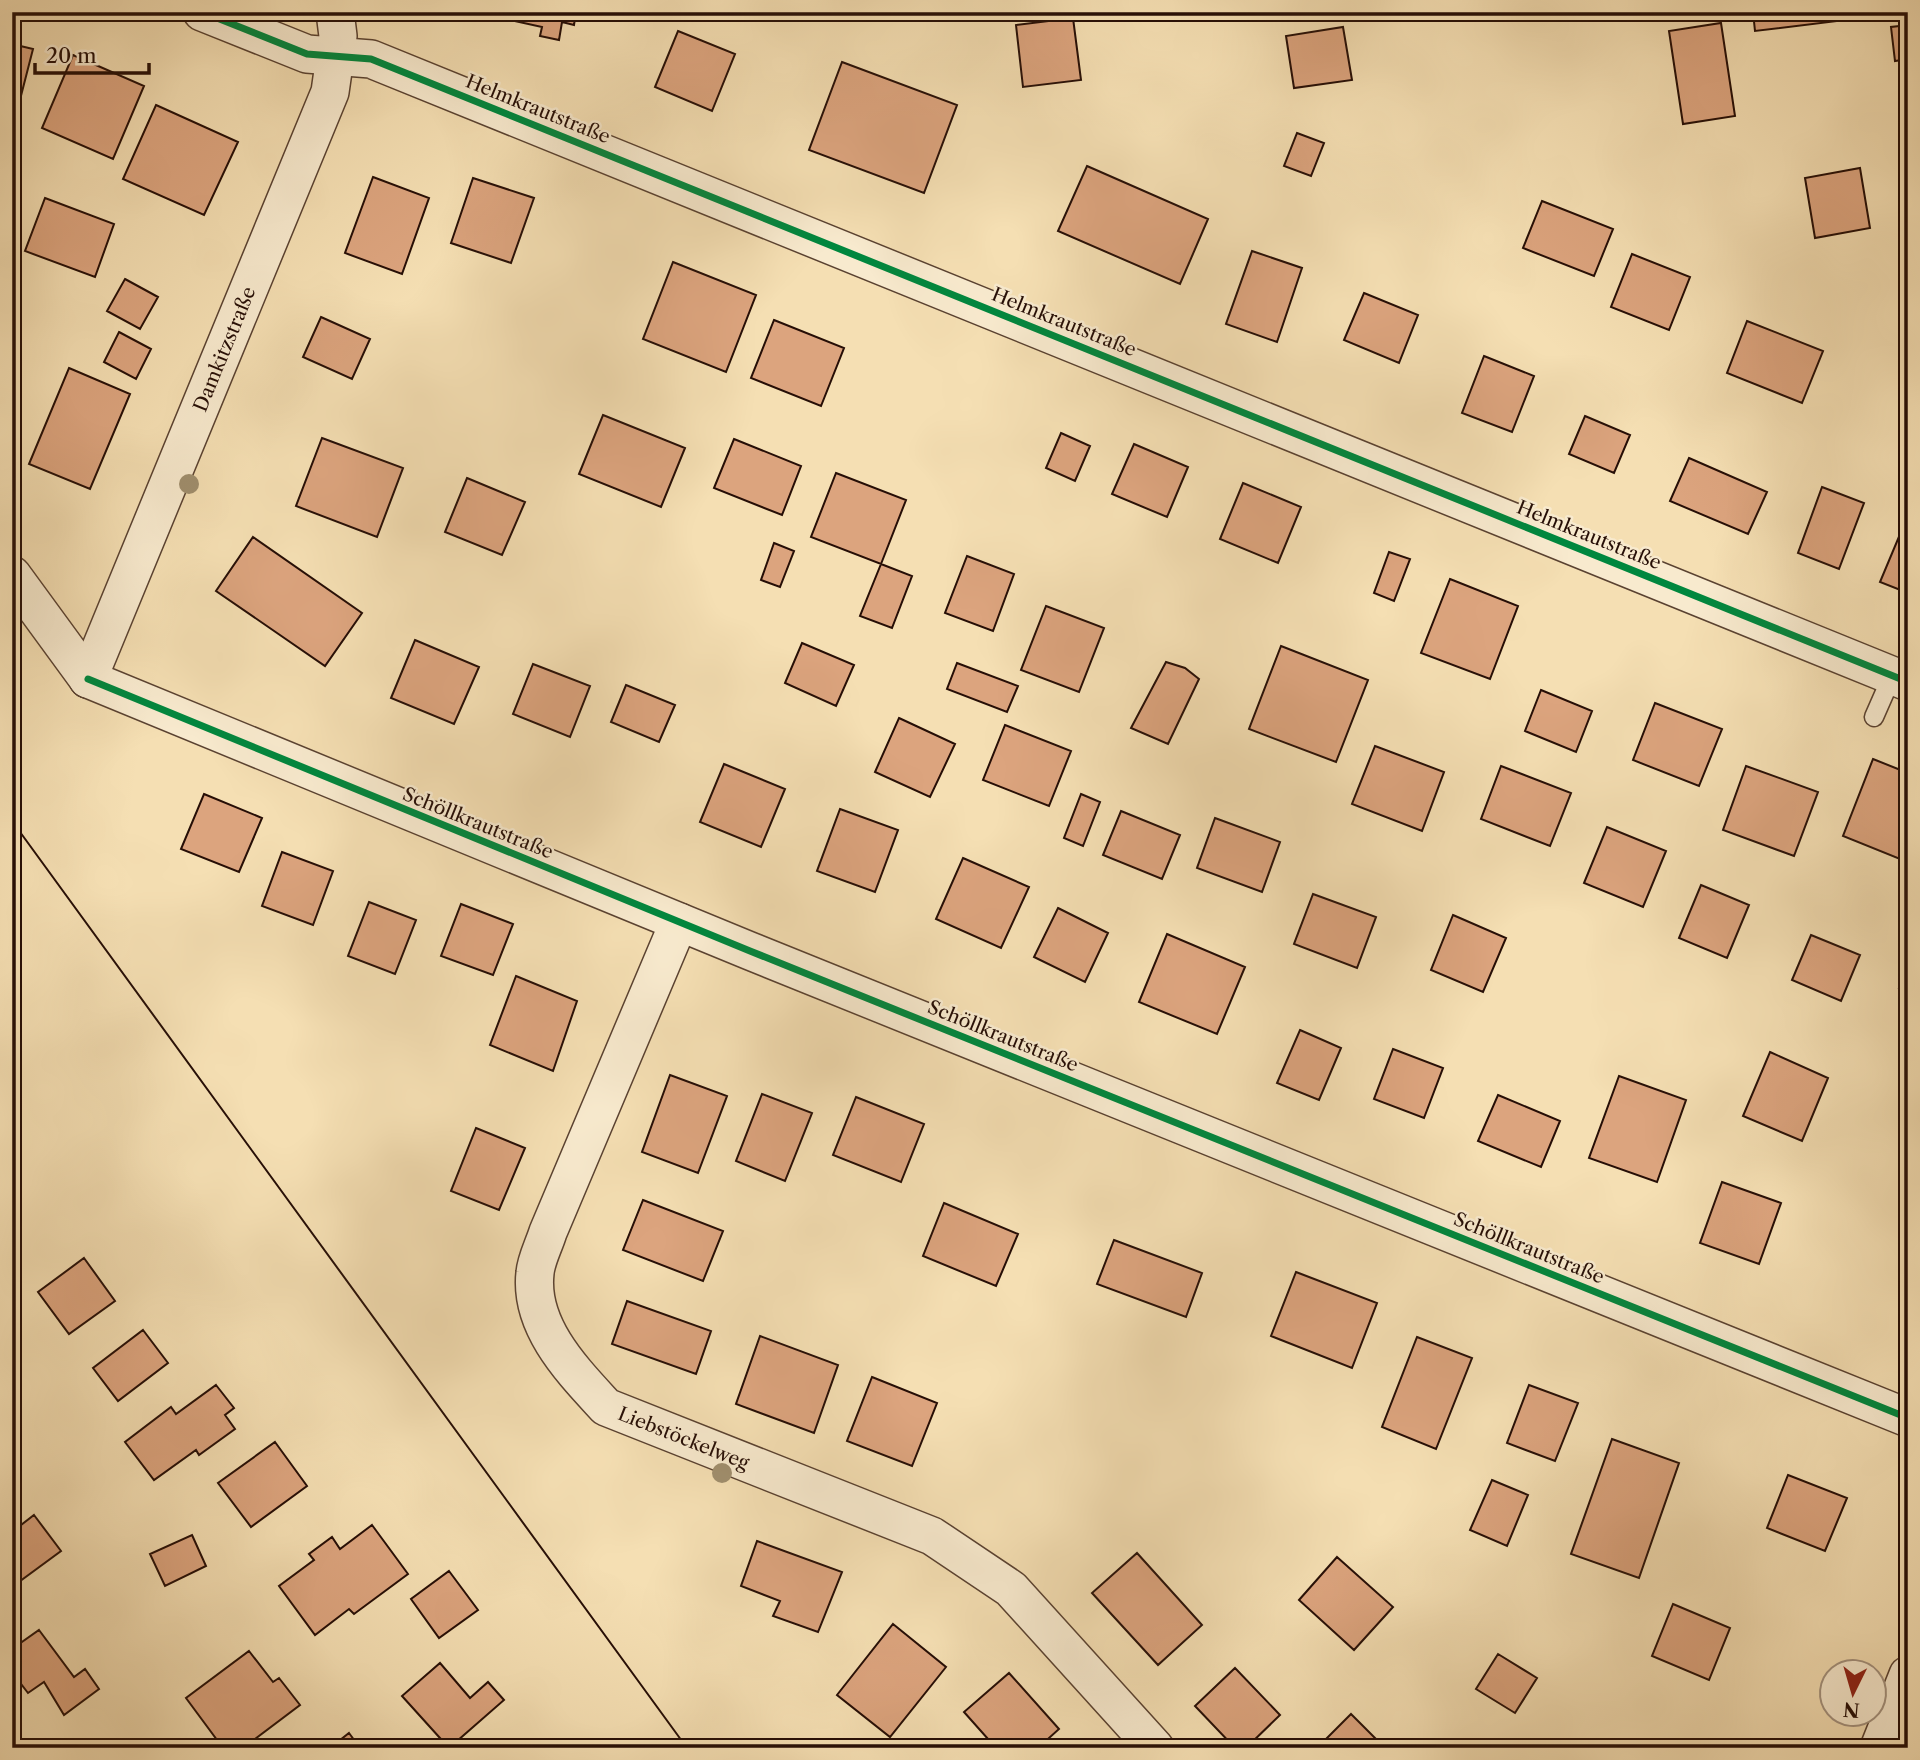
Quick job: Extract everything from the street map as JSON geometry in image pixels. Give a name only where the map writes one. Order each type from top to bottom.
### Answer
[{"type":"street","name":"Helmkrautstraße","points":[[202,12],[307,54],[371,59],[1900,679]]},
{"type":"street","name":"Damkitzstraße","points":[[88,679],[330,92],[338,36],[335,12]]},
{"type":"street","points":[[12,575],[88,679]]},
{"type":"street","name":"Schöllkrautstraße","points":[[88,679],[679,922],[1908,1418]]},
{"type":"street","name":"Liebstöckelweg","points":[[679,922],[548,1233],[534,1274],[540,1320],[570,1368],[606,1408],[932,1536],[1011,1590],[1154,1748]]},
{"type":"street","points":[[1879,1748],[1908,1675]]},
{"type":"lane","points":[[1874,717],[1900,679]]},
{"type":"building","points":[[511,12],[576,12],[574,25],[562,22],[559,40],[540,36],[542,27],[510,20]]},
{"type":"building","points":[[1753,12],[1853,12],[1854,19],[1755,31]]},
{"type":"building","points":[[1073,18],[1081,80],[1023,87],[1016,25]]},
{"type":"building","points":[[1721,23],[1735,116],[1683,124],[1669,31]]},
{"type":"building","points":[[1908,25],[1908,59],[1895,61],[1891,27]]},
{"type":"building","points":[[1343,27],[1352,80],[1294,88],[1286,36]]},
{"type":"building","points":[[678,31],[735,54],[712,111],[655,87]]},
{"type":"building","points":[[12,44],[33,49],[13,127],[12,127]]},
{"type":"building","points":[[73,55],[144,86],[113,159],[42,128]]},
{"type":"building","points":[[842,62],[957,105],[924,193],[809,150]]},
{"type":"building","points":[[156,105],[238,142],[204,215],[123,179]]},
{"type":"building","points":[[1297,133],[1324,143],[1311,176],[1284,166]]},
{"type":"building","points":[[1087,166],[1208,219],[1180,284],[1058,231]]},
{"type":"building","points":[[1860,168],[1870,228],[1815,238],[1805,178]]},
{"type":"building","points":[[373,177],[429,198],[402,274],[345,253]]},
{"type":"building","points":[[473,178],[534,198],[511,263],[451,243]]},
{"type":"building","points":[[45,198],[114,224],[95,277],[25,251]]},
{"type":"building","points":[[1542,201],[1613,229],[1594,276],[1523,248]]},
{"type":"building","points":[[1252,251],[1302,268],[1277,342],[1226,324]]},
{"type":"building","points":[[1632,254],[1690,277],[1669,330],[1611,307]]},
{"type":"building","points":[[673,262],[756,295],[726,372],[643,339]]},
{"type":"building","points":[[125,279],[158,297],[140,329],[107,311]]},
{"type":"building","points":[[1364,293],[1418,315],[1399,363],[1344,340]]},
{"type":"building","points":[[321,317],[370,339],[352,379],[303,357]]},
{"type":"building","points":[[774,320],[844,348],[821,406],[751,378]]},
{"type":"building","points":[[1747,321],[1823,351],[1802,403],[1727,373]]},
{"type":"building","points":[[119,332],[151,349],[136,379],[104,362]]},
{"type":"building","points":[[1484,356],[1534,376],[1512,432],[1462,413]]},
{"type":"building","points":[[69,368],[130,394],[90,489],[29,464]]},
{"type":"building","points":[[603,415],[685,448],[661,507],[579,474]]},
{"type":"building","points":[[1585,416],[1630,435],[1614,473],[1569,454]]},
{"type":"building","points":[[1061,433],[1090,446],[1075,481],[1046,468]]},
{"type":"building","points":[[322,438],[403,468],[377,537],[296,506]]},
{"type":"building","points":[[734,439],[801,466],[782,515],[714,488]]},
{"type":"building","points":[[1134,444],[1188,467],[1167,517],[1112,494]]},
{"type":"building","points":[[1689,458],[1767,492],[1748,534],[1670,501]]},
{"type":"building","points":[[836,473],[906,500],[881,564],[811,537]]},
{"type":"building","points":[[467,478],[525,502],[502,555],[445,532]]},
{"type":"building","points":[[1243,483],[1301,507],[1278,563],[1220,539]]},
{"type":"building","points":[[1822,487],[1864,503],[1839,569],[1798,553]]},
{"type":"building","points":[[1903,527],[1908,529],[1908,593],[1880,582]]},
{"type":"building","points":[[253,537],[362,613],[325,666],[216,591]]},
{"type":"building","points":[[774,543],[794,551],[780,587],[761,580]]},
{"type":"building","points":[[1389,552],[1410,559],[1394,601],[1374,593]]},
{"type":"building","points":[[967,556],[1014,574],[993,631],[945,613]]},
{"type":"building","points":[[881,564],[912,576],[892,628],[860,616]]},
{"type":"building","points":[[1450,579],[1518,606],[1490,679],[1421,653]]},
{"type":"building","points":[[1046,606],[1104,628],[1079,692],[1021,670]]},
{"type":"building","points":[[415,640],[479,667],[454,724],[391,698]]},
{"type":"building","points":[[802,643],[854,665],[836,706],[785,683]]},
{"type":"building","points":[[1281,646],[1368,680],[1336,762],[1249,729]]},
{"type":"building","points":[[1166,662],[1185,668],[1199,679],[1168,744],[1131,728]]},
{"type":"building","points":[[957,663],[1018,686],[1007,712],[947,689]]},
{"type":"building","points":[[533,664],[590,686],[570,737],[513,714]]},
{"type":"building","points":[[626,685],[675,705],[659,742],[611,722]]},
{"type":"building","points":[[1541,690],[1592,711],[1576,752],[1525,731]]},
{"type":"building","points":[[1655,703],[1722,729],[1699,786],[1633,760]]},
{"type":"building","points":[[899,718],[955,744],[930,797],[875,772]]},
{"type":"building","points":[[1005,725],[1071,751],[1049,806],[983,780]]},
{"type":"building","points":[[1375,746],[1444,772],[1422,831],[1352,804]]},
{"type":"building","points":[[1873,759],[1908,773],[1908,840],[1900,859],[1843,836]]},
{"type":"building","points":[[724,764],[785,789],[761,847],[700,822]]},
{"type":"building","points":[[1501,766],[1571,793],[1550,846],[1481,819]]},
{"type":"building","points":[[1746,766],[1818,792],[1794,856],[1723,830]]},
{"type":"building","points":[[204,794],[262,818],[239,872],[181,849]]},
{"type":"building","points":[[1081,794],[1100,802],[1083,846],[1064,838]]},
{"type":"building","points":[[840,809],[898,830],[875,892],[817,871]]},
{"type":"building","points":[[1121,811],[1180,835],[1162,879],[1103,855]]},
{"type":"building","points":[[1215,818],[1280,842],[1262,892],[1197,868]]},
{"type":"building","points":[[1607,827],[1666,851],[1643,907],[1584,883]]},
{"type":"building","points":[[282,852],[333,871],[313,925],[262,906]]},
{"type":"building","points":[[963,858],[1029,887],[1001,948],[936,919]]},
{"type":"building","points":[[1701,885],[1749,905],[1727,958],[1679,938]]},
{"type":"building","points":[[1313,894],[1376,917],[1357,968],[1294,944]]},
{"type":"building","points":[[369,902],[416,920],[395,974],[348,956]]},
{"type":"building","points":[[461,904],[513,924],[493,975],[441,956]]},
{"type":"building","points":[[1058,908],[1108,933],[1085,982],[1034,957]]},
{"type":"building","points":[[1453,915],[1506,938],[1483,992],[1431,970]]},
{"type":"building","points":[[1167,934],[1245,967],[1217,1034],[1139,1002]]},
{"type":"building","points":[[1811,935],[1860,955],[1841,1001],[1792,980]]},
{"type":"building","points":[[1908,966],[1908,991],[1899,988]]},
{"type":"building","points":[[516,976],[577,1001],[553,1071],[490,1045]]},
{"type":"building","points":[[1300,1030],[1341,1048],[1319,1100],[1277,1083]]},
{"type":"building","points":[[1393,1049],[1443,1068],[1424,1118],[1374,1099]]},
{"type":"building","points":[[1770,1052],[1828,1078],[1802,1141],[1743,1116]]},
{"type":"building","points":[[670,1075],[727,1096],[698,1173],[642,1152]]},
{"type":"building","points":[[1619,1076],[1686,1100],[1657,1182],[1589,1158]]},
{"type":"building","points":[[762,1094],[812,1113],[785,1181],[736,1161]]},
{"type":"building","points":[[1498,1095],[1560,1121],[1541,1167],[1478,1141]]},
{"type":"building","points":[[856,1097],[924,1124],[901,1182],[833,1155]]},
{"type":"building","points":[[476,1128],[525,1148],[499,1210],[451,1191]]},
{"type":"building","points":[[1722,1182],[1781,1203],[1759,1264],[1700,1243]]},
{"type":"building","points":[[643,1200],[723,1231],[703,1281],[623,1250]]},
{"type":"building","points":[[944,1203],[1018,1234],[996,1286],[923,1256]]},
{"type":"building","points":[[1114,1240],[1202,1273],[1186,1317],[1097,1284]]},
{"type":"building","points":[[84,1258],[115,1301],[69,1334],[38,1292]]},
{"type":"building","points":[[1296,1272],[1377,1303],[1352,1368],[1271,1336]]},
{"type":"building","points":[[627,1301],[711,1331],[696,1374],[612,1344]]},
{"type":"building","points":[[143,1330],[168,1363],[118,1401],[93,1368]]},
{"type":"building","points":[[760,1336],[838,1365],[814,1433],[736,1404]]},
{"type":"building","points":[[1417,1337],[1472,1358],[1436,1449],[1382,1427]]},
{"type":"building","points":[[872,1377],[937,1403],[912,1466],[847,1441]]},
{"type":"building","points":[[216,1385],[234,1408],[225,1415],[235,1429],[199,1455],[196,1450],[154,1480],[125,1442],[171,1407],[176,1414]]},
{"type":"building","points":[[1529,1385],[1578,1403],[1555,1461],[1507,1443]]},
{"type":"building","points":[[1612,1439],[1679,1463],[1639,1578],[1571,1554]]},
{"type":"building","points":[[275,1442],[307,1486],[251,1527],[218,1483]]},
{"type":"building","points":[[1788,1475],[1847,1498],[1825,1551],[1767,1528]]},
{"type":"building","points":[[1492,1480],[1528,1495],[1507,1546],[1470,1530]]},
{"type":"building","points":[[34,1515],[61,1551],[12,1587],[12,1532]]},
{"type":"building","points":[[372,1525],[408,1574],[354,1614],[349,1609],[315,1635],[279,1586],[314,1560],[309,1554],[332,1537],[340,1549]]},
{"type":"building","points":[[192,1535],[206,1566],[165,1586],[150,1554]]},
{"type":"building","points":[[757,1541],[842,1572],[818,1632],[773,1616],[780,1601],[741,1586]]},
{"type":"building","points":[[1137,1553],[1202,1625],[1158,1665],[1092,1593]]},
{"type":"building","points":[[1337,1557],[1393,1607],[1354,1650],[1299,1600]]},
{"type":"building","points":[[449,1571],[478,1610],[439,1638],[411,1599]]},
{"type":"building","points":[[1673,1604],[1730,1628],[1709,1680],[1652,1656]]},
{"type":"building","points":[[893,1624],[946,1667],[890,1737],[837,1695]]},
{"type":"building","points":[[39,1630],[74,1677],[85,1669],[99,1689],[64,1715],[44,1682],[28,1693],[21,1684],[12,1691],[12,1649]]},
{"type":"building","points":[[249,1651],[273,1682],[279,1678],[300,1705],[243,1748],[223,1748],[186,1698]]},
{"type":"building","points":[[1498,1654],[1537,1678],[1515,1713],[1476,1689]]},
{"type":"building","points":[[440,1663],[470,1698],[488,1682],[504,1700],[449,1748],[402,1696]]},
{"type":"building","points":[[1235,1668],[1280,1715],[1246,1748],[1235,1748],[1195,1706]]},
{"type":"building","points":[[1009,1673],[1059,1729],[1038,1748],[996,1748],[964,1712]]},
{"type":"building","points":[[1351,1714],[1385,1748],[1317,1748]]},
{"type":"building","points":[[349,1733],[360,1748],[330,1748]]},
{"type":"tram line","points":[[12,821],[687,1748]]},
{"type":"cycle path","points":[[202,12],[307,54],[371,59],[1908,682]]},
{"type":"cycle path","points":[[88,679],[750,951],[1908,1418]]}]
